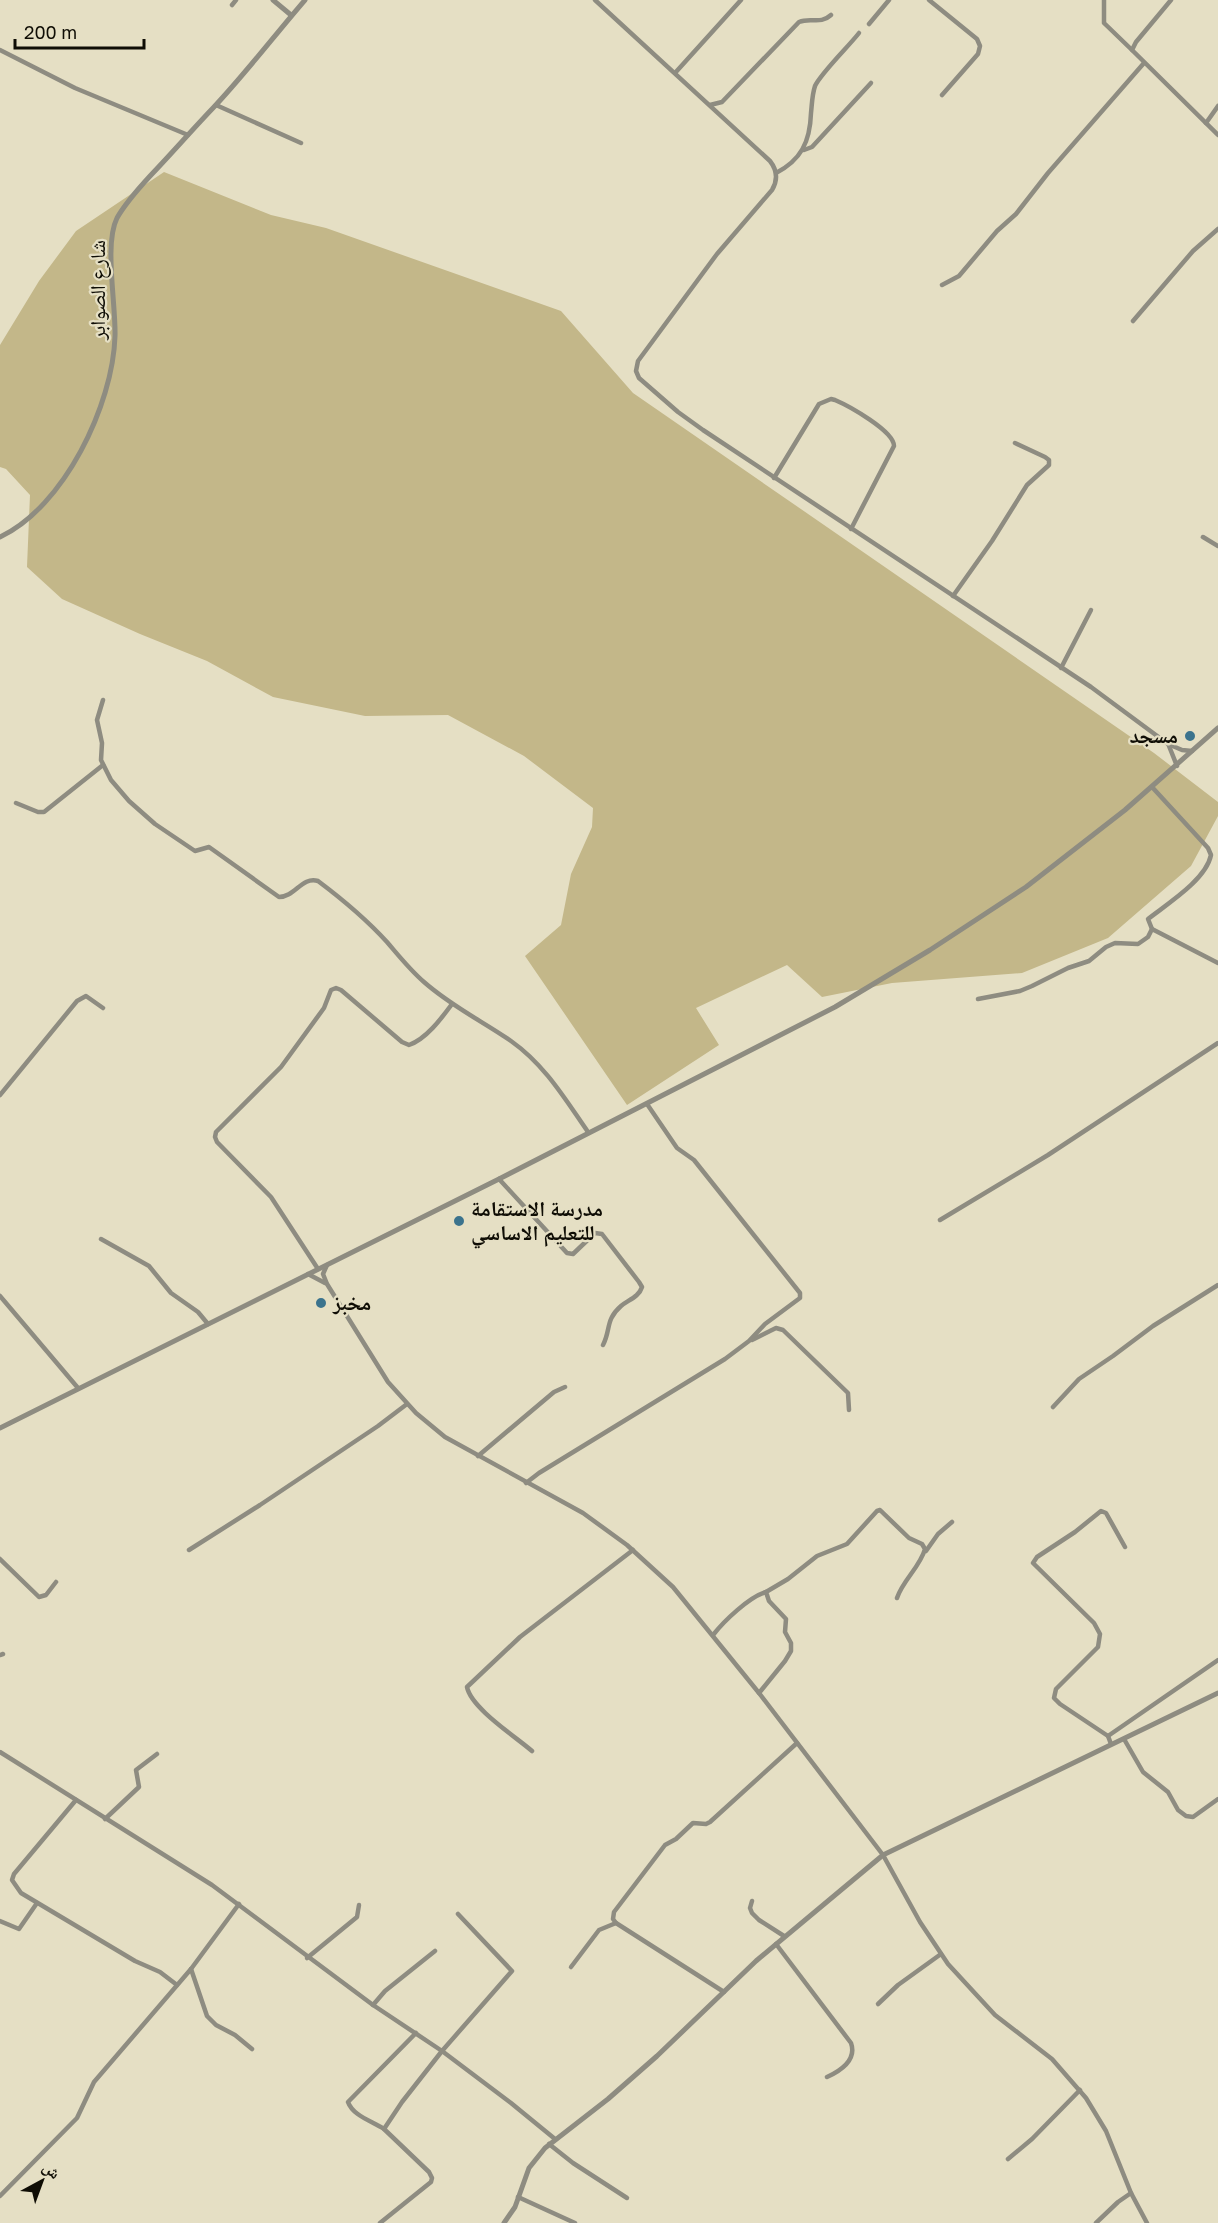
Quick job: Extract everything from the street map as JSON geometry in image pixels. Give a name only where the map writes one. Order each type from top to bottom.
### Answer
[{"type":"street","points":[[273,0],[291,15]]},
{"type":"street","name":"شارع الصوابر","points":[[0,537],[18,529],[47,501],[84,443],[103,398],[113,361],[115,336],[112,242],[116,219],[130,198],[216,105],[304,0]]},
{"type":"street","points":[[595,0],[770,161],[776,173],[776,182],[772,190],[717,254],[638,361],[636,368],[641,380],[678,411],[774,478],[1061,668],[1168,744],[1182,750],[1193,751]]},
{"type":"street","points":[[675,73],[741,0]]},
{"type":"street","points":[[869,24],[889,0]]},
{"type":"street","points":[[930,0],[978,41],[980,46],[979,52],[942,96]]},
{"type":"street","points":[[1104,0],[1104,23],[1218,135]]},
{"type":"street","points":[[1132,50],[1171,0]]},
{"type":"street","points":[[719,114],[722,102],[799,22],[821,21],[831,15]]},
{"type":"street","points":[[804,150],[817,83],[860,33]]},
{"type":"street","points":[[0,50],[75,88],[188,135]]},
{"type":"street","points":[[942,285],[959,276],[997,231],[1016,214],[1048,173],[1144,63]]},
{"type":"street","points":[[776,173],[788,167],[804,150],[812,147],[871,83]]},
{"type":"street","points":[[710,105],[722,102]]},
{"type":"street","points":[[216,105],[301,143]]},
{"type":"street","points":[[1206,123],[1218,106]]},
{"type":"street","points":[[1133,321],[1193,251],[1218,229]]},
{"type":"street","points":[[774,478],[819,404],[831,399],[835,400],[874,424],[892,438],[894,446],[851,529]]},
{"type":"street","points":[[953,596],[992,542],[1027,485],[1049,465],[1049,460],[1045,457],[1014,444]]},
{"type":"street","points":[[1203,537],[1218,546]]},
{"type":"street","points":[[1061,668],[1091,610]]},
{"type":"street","points":[[103,700],[97,720],[102,743],[100,760],[111,780],[155,824],[195,851],[209,847],[274,894],[284,897],[307,881],[312,879],[318,881],[365,920],[411,970],[452,1004],[511,1041],[527,1055],[553,1081],[588,1132]]},
{"type":"street","points":[[0,1428],[499,1179],[817,1017],[930,950],[1026,887],[1125,810],[1218,728]]},
{"type":"street","points":[[1168,744],[1177,765]]},
{"type":"street","points":[[16,803],[38,812],[44,812],[103,765]]},
{"type":"street","points":[[1152,786],[1208,848],[1211,855],[1209,862],[1195,880],[1172,902],[1148,919],[1152,929],[1218,963]]},
{"type":"street","points":[[978,999],[1032,986],[1073,966],[1089,961],[1106,947],[1116,943],[1138,944],[1148,937],[1152,929]]},
{"type":"street","points":[[318,1269],[280,1208],[217,1142],[216,1132],[281,1067],[324,1008],[331,990],[336,988],[341,990],[402,1042],[409,1045],[417,1042],[429,1031],[452,1004]]},
{"type":"street","points":[[0,1095],[77,1001],[86,996],[103,1008]]},
{"type":"street","points":[[940,1220],[1048,1155],[1218,1043]]},
{"type":"street","points":[[647,1104],[677,1148],[694,1160],[800,1293],[797,1301],[761,1327],[749,1341]]},
{"type":"street","points":[[499,1179],[567,1253],[573,1254],[598,1232],[602,1234],[639,1282],[642,1287],[641,1292],[619,1307],[608,1323],[603,1345]]},
{"type":"street","points":[[101,1239],[149,1266],[171,1293],[198,1312],[208,1324]]},
{"type":"street","points":[[327,1264],[323,1274],[327,1284],[382,1374],[407,1404],[445,1437],[583,1514],[633,1550],[673,1587],[759,1693],[883,1855],[920,1922],[963,1982],[995,2014],[1052,2059],[1080,2090],[1106,2131],[1131,2193],[1147,2223]]},
{"type":"street","points":[[308,1274],[327,1284]]},
{"type":"street","points":[[1053,1407],[1079,1379],[1153,1326],[1218,1285]]},
{"type":"street","points":[[0,1296],[78,1388]]},
{"type":"street","points":[[526,1483],[696,1378],[749,1341],[776,1328],[783,1330],[848,1393],[849,1410]]},
{"type":"street","points":[[478,1456],[554,1392],[565,1387]]},
{"type":"street","points":[[189,1550],[378,1426],[407,1404]]},
{"type":"street","points":[[712,1635],[758,1595],[788,1579],[817,1556],[847,1544],[877,1511],[885,1512],[909,1538],[926,1546]]},
{"type":"street","points":[[1111,1744],[1108,1736],[1054,1698],[1056,1689],[1094,1652],[1099,1643],[1100,1634],[1094,1623],[1033,1563],[1037,1557],[1075,1532],[1101,1511],[1106,1513],[1125,1547]]},
{"type":"street","points":[[897,1598],[902,1585],[924,1553],[926,1546],[952,1522]]},
{"type":"street","points":[[532,1751],[493,1721],[471,1697],[467,1687],[520,1637],[633,1550]]},
{"type":"street","points":[[0,1559],[39,1597],[46,1595],[56,1582]]},
{"type":"street","points":[[759,1693],[785,1661],[791,1645],[785,1632],[786,1619],[769,1601],[766,1592]]},
{"type":"street","points":[[1108,1736],[1218,1660]]},
{"type":"street","points":[[504,2223],[518,2197],[529,2168],[549,2144],[633,2078],[784,1936],[883,1855],[1218,1693]]},
{"type":"street","points":[[1124,1738],[1143,1772],[1168,1792],[1178,1810],[1185,1816],[1193,1817],[1218,1799]]},
{"type":"street","points":[[724,1992],[616,1923],[613,1917],[615,1910],[665,1845],[676,1839],[693,1823],[710,1822],[797,1743]]},
{"type":"street","points":[[0,1752],[239,1904],[308,1958],[442,2051],[555,2139]]},
{"type":"street","points":[[105,1819],[139,1787],[136,1770],[157,1754]]},
{"type":"street","points":[[76,1800],[12,1877],[17,1889],[135,1961],[160,1972],[177,1985]]},
{"type":"street","points":[[752,1901],[750,1908],[754,1916],[784,1936]]},
{"type":"street","points":[[0,1921],[19,1929],[37,1903]]},
{"type":"street","points":[[0,2196],[77,2118],[94,2082],[191,1969],[239,1904]]},
{"type":"street","points":[[308,1958],[357,1917],[359,1905]]},
{"type":"street","points":[[384,2129],[442,2051],[512,1971],[511,1967],[458,1914]]},
{"type":"street","points":[[571,1967],[599,1930],[616,1923]]},
{"type":"street","points":[[776,1944],[851,2043],[852,2054],[847,2063],[827,2077]]},
{"type":"street","points":[[373,2005],[385,1991],[435,1951]]},
{"type":"street","points":[[878,2004],[898,1985],[941,1954]]},
{"type":"street","points":[[191,1969],[207,2016],[216,2025],[235,2035],[252,2049]]},
{"type":"street","points":[[380,2223],[429,2185],[432,2178],[419,2161],[384,2129],[368,2122],[350,2107],[348,2102],[416,2033]]},
{"type":"street","points":[[1008,2159],[1032,2139],[1080,2090]]},
{"type":"street","points":[[549,2144],[573,2163],[627,2198]]},
{"type":"street","points":[[1096,2223],[1122,2198],[1131,2193]]},
{"type":"street","points":[[518,2197],[575,2223]]},
{"type":"shaded area","points":[[164,172],[271,215],[326,228],[561,311],[633,393],[1154,753],[1218,802],[1218,816],[1191,866],[1108,938],[1022,973],[892,983],[822,997],[787,965],[696,1008],[719,1045],[627,1105],[525,956],[561,925],[571,874],[592,827],[593,808],[524,756],[448,715],[365,716],[273,697],[207,661],[62,599],[27,567],[30,495],[6,469],[0,467],[0,345],[39,281],[76,231]]},
{"type":"place","name":"مسجد","points":[[1190,736]]},
{"type":"place","name":"مدرسة الاستقامة للتعليم الاساسي","points":[[459,1221]]},
{"type":"place","name":"مخبز","points":[[321,1303]]}]
